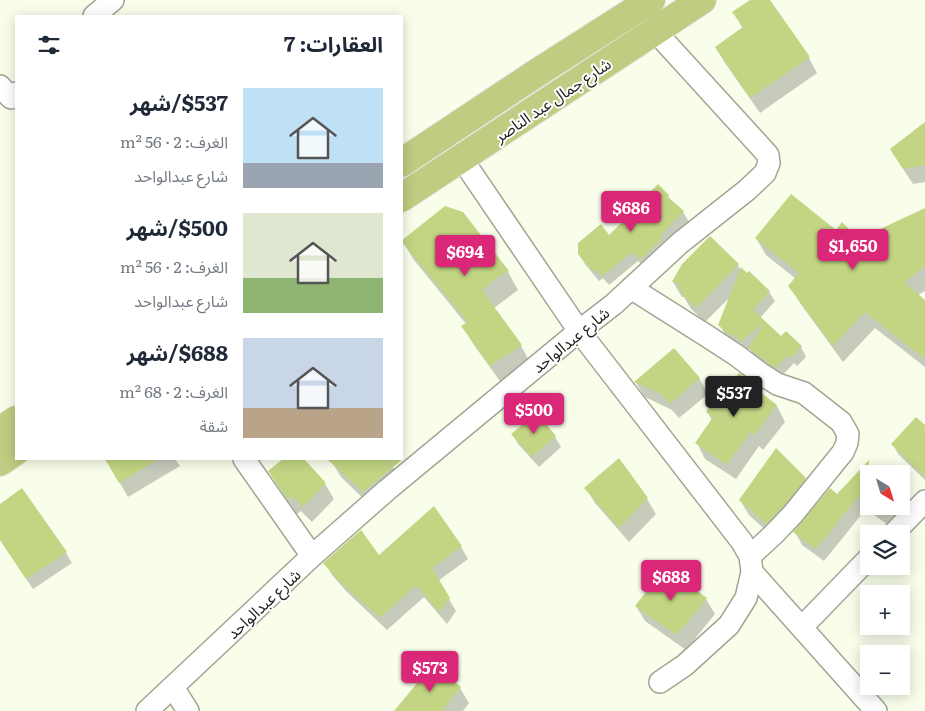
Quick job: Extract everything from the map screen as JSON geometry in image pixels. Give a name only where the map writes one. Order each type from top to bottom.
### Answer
[{"type":"main road","name":"شارع جمال عبد الناصر","points":[[403,163],[535,74],[651,0]]},
{"type":"main road","name":"شارع جمال عبد الناصر","points":[[403,197],[702,0]]},
{"type":"main road","points":[[0,431],[15,421]]},
{"type":"main road","points":[[0,462],[15,452]]},
{"type":"street","points":[[95,15],[113,0]]},
{"type":"street","name":"شارع عبدالواحد","points":[[147,711],[312,556],[387,490],[614,304],[680,243],[747,190],[765,173],[769,163],[768,155],[655,30]]},
{"type":"street","points":[[462,159],[579,331],[742,542],[751,564],[802,627],[876,711]]},
{"type":"street","points":[[631,288],[707,336],[772,381],[804,393],[841,422],[848,434],[843,452],[751,564],[746,598],[729,624],[685,665],[660,682]]},
{"type":"street","points":[[245,460],[312,556]]},
{"type":"street","points":[[902,525],[925,501]]},
{"type":"street","points":[[802,627],[860,567]]},
{"type":"street","points":[[174,687],[188,711]]},
{"type":"building","points":[[750,0],[770,0],[810,57],[750,98],[715,47],[743,27],[732,12]]},
{"type":"building","points":[[925,122],[925,165],[903,169],[890,149]]},
{"type":"building","points":[[658,184],[669,195],[668,197],[684,211],[660,236],[662,239],[640,260],[632,252],[602,276],[596,269],[593,272],[578,254],[578,243],[601,224],[609,235],[639,206],[637,205]]},
{"type":"building","points":[[791,194],[836,230],[842,222],[859,239],[925,208],[925,267],[904,282],[925,300],[925,359],[865,312],[833,346],[788,286],[799,273],[755,238]]},
{"type":"building","points":[[445,206],[463,212],[509,271],[482,290],[522,345],[490,366],[461,326],[468,322],[403,243],[403,239]]},
{"type":"building","points":[[710,236],[739,264],[696,308],[681,293],[678,283],[672,282],[682,264]]},
{"type":"building","points":[[741,267],[747,273],[749,271],[770,291],[753,310],[781,336],[786,331],[802,346],[791,358],[788,355],[775,368],[748,348],[765,322],[741,342],[733,334],[730,336],[718,325]]},
{"type":"building","points":[[674,348],[700,378],[670,404],[661,394],[634,382]]},
{"type":"building","points":[[739,373],[758,386],[756,389],[777,405],[754,435],[750,432],[727,465],[695,443],[713,417],[706,412],[725,383],[728,386]]},
{"type":"building","points":[[537,413],[556,436],[532,457],[511,434]]},
{"type":"building","points":[[916,417],[925,425],[925,477],[891,444]]},
{"type":"building","points":[[776,448],[806,478],[784,506],[766,524],[739,500]]},
{"type":"building","points":[[619,458],[648,498],[619,528],[584,488]]},
{"type":"building","points":[[106,460],[157,460],[119,483]]},
{"type":"building","points":[[282,460],[305,460],[326,483],[303,507],[292,496],[288,500],[268,471]]},
{"type":"building","points":[[328,460],[402,460],[363,492]]},
{"type":"building","points":[[860,470],[860,498],[858,497],[816,549],[793,532],[830,488],[837,494]]},
{"type":"building","points":[[22,488],[67,552],[26,579],[0,540],[0,504]]},
{"type":"building","points":[[434,506],[462,546],[432,568],[450,598],[439,612],[416,585],[380,618],[337,579],[323,563],[361,530],[379,555]]},
{"type":"building","points":[[665,568],[707,598],[677,635],[635,606]]},
{"type":"building","points":[[433,664],[461,687],[442,711],[394,711]]}]
